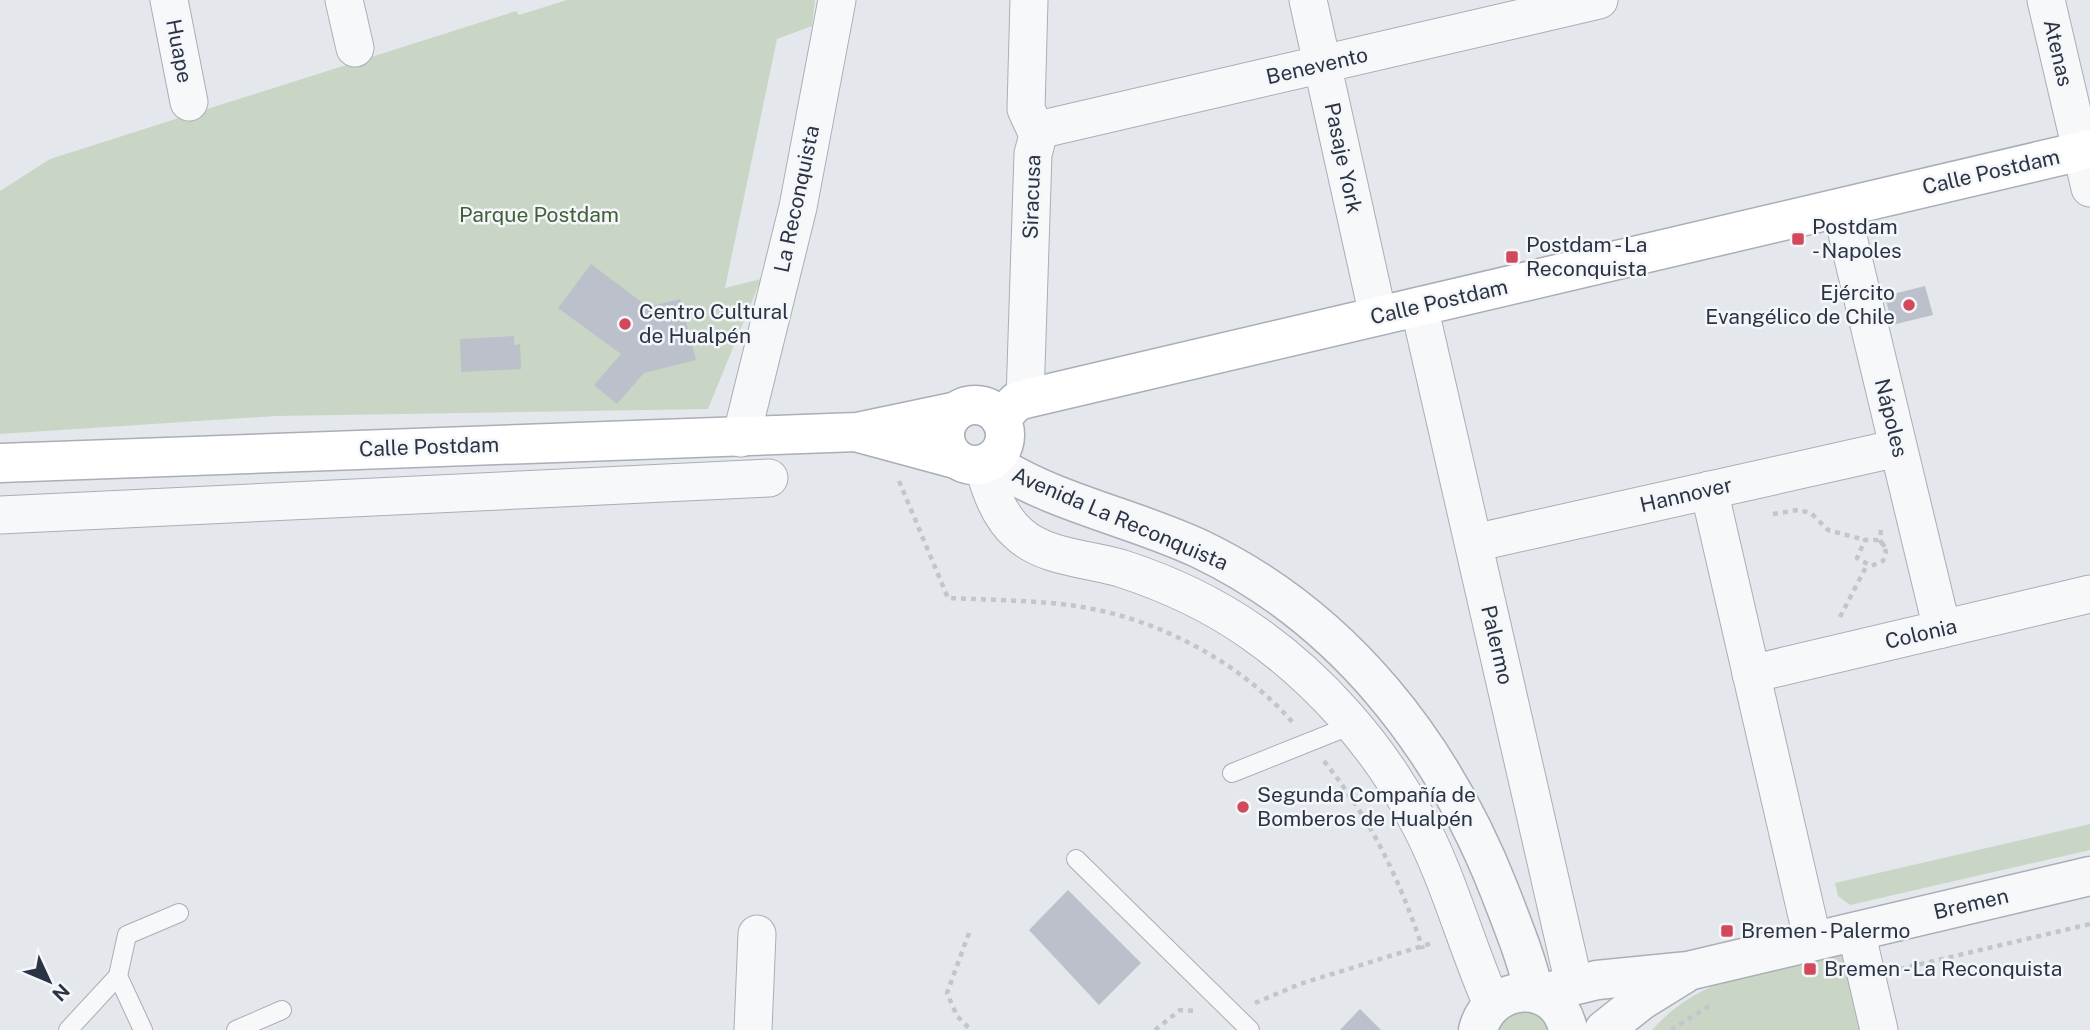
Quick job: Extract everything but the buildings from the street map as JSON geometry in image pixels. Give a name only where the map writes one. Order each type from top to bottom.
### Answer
[{"type":"main road","name":"Calle Postdam","points":[[0,463],[857,432],[977,405],[990,409],[1013,409],[1419,306],[1841,208],[2087,163]]},
{"type":"main road","points":[[957,411],[947,423],[945,438],[976,462],[1003,446],[1013,409]]},
{"type":"main road","name":"Calle Postdam","points":[[857,432],[976,462]]},
{"type":"street","name":"Huape","points":[[169,0],[189,102]]},
{"type":"street","points":[[344,0],[355,48]]},
{"type":"street","name":"La Reconquista","points":[[741,438],[798,207],[837,0]]},
{"type":"street","name":"Siracusa","points":[[1013,409],[1033,154],[1038,135],[1028,118],[1025,99],[1029,0]]},
{"type":"street","name":"Pasaje York","points":[[1308,0],[1378,316]]},
{"type":"street","name":"Benevento","points":[[1038,135],[1054,124],[1323,65],[1552,5],[1599,0]]},
{"type":"street","name":"Atenas","points":[[2046,0],[2087,163]]},
{"type":"street","name":"Nápoles","points":[[1841,208],[1942,629]]},
{"type":"street","name":"Palermo","points":[[1419,306],[1474,542],[1549,990]]},
{"type":"street","name":"Hannover","points":[[1474,542],[1898,448]]},
{"type":"street","name":"Avenida La Reconquista","points":[[976,462],[994,499],[1020,536],[1046,550],[1092,560],[1153,579],[1213,607],[1288,660],[1352,725],[1398,785],[1417,818],[1460,927],[1485,1017]]},
{"type":"street","name":"Avenida La Reconquista","points":[[976,462],[1199,549],[1274,591],[1312,621],[1378,685],[1433,757],[1483,848],[1517,931],[1549,990]]},
{"type":"street","points":[[0,515],[769,478]]},
{"type":"street","points":[[1709,490],[1813,942]]},
{"type":"street","name":"Colonia","points":[[1751,674],[2090,594]]},
{"type":"street","name":"Bremen","points":[[1485,1017],[1511,993],[1549,990],[1655,973],[1689,971],[2090,876]]},
{"type":"street","name":"Avenida La Reconquista","points":[[1485,1017],[1500,970],[1504,901]]},
{"type":"street","points":[[1856,932],[1879,1030]]},
{"type":"street","points":[[753,1030],[757,934]]},
{"type":"street","name":"Bremen","points":[[1604,1030],[1642,1000],[1689,971]]},
{"type":"street","points":[[1549,990],[1568,1030]]},
{"type":"lane","points":[[1232,773],[1352,725]]},
{"type":"lane","points":[[1076,859],[1250,1030]]},
{"type":"lane","points":[[68,1030],[118,976],[127,935],[179,913]]},
{"type":"lane","points":[[118,976],[143,1030]]},
{"type":"lane","points":[[236,1030],[282,1010]]},
{"type":"path","points":[[892,473],[900,483],[948,598],[1077,606],[1142,623],[1204,650],[1241,675],[1282,710],[1360,807],[1392,866],[1423,948]]},
{"type":"path","points":[[1771,515],[1798,510],[1811,513],[1828,530],[1865,540]]},
{"type":"path","points":[[1820,658],[1867,565]]},
{"type":"path","points":[[1867,977],[2090,924]]},
{"type":"path","points":[[1155,1030],[1180,1010],[1233,1012],[1300,985],[1406,950],[1423,948],[1460,927]]},
{"type":"path","points":[[969,933],[947,993],[957,1016],[971,1030]]},
{"type":"path","points":[[1671,1030],[1709,1005],[1722,1001]]},
{"type":"green space","name":"Parque Postdam","points":[[567,0],[815,0],[812,26],[777,39],[725,288],[761,279],[708,409],[276,416],[0,434],[0,191],[50,159],[516,11],[519,15]]},
{"type":"green space","points":[[2090,824],[2090,850],[1850,905],[1838,896],[1835,883]]},
{"type":"green space","points":[[1850,952],[1866,1030],[1652,1030],[1672,1011],[1718,984],[1769,968]]},
{"type":"green space","points":[[1509,1011],[1537,1012],[1552,1030],[1493,1030]]},
{"type":"place","name":"Postdam - Napoles","points":[[1798,239]]},
{"type":"place","name":"Postdam - La Reconquista","points":[[1512,257]]},
{"type":"place","name":"Ejército Evangélico de Chile","points":[[1909,305]]},
{"type":"place","name":"Centro Cultural de Hualpén","points":[[625,324]]},
{"type":"place","name":"Segunda Compañía de Bomberos de Hualpén","points":[[1243,807]]},
{"type":"place","name":"Bremen - Palermo","points":[[1727,931]]},
{"type":"place","name":"Bremen - La Reconquista","points":[[1810,969]]}]
